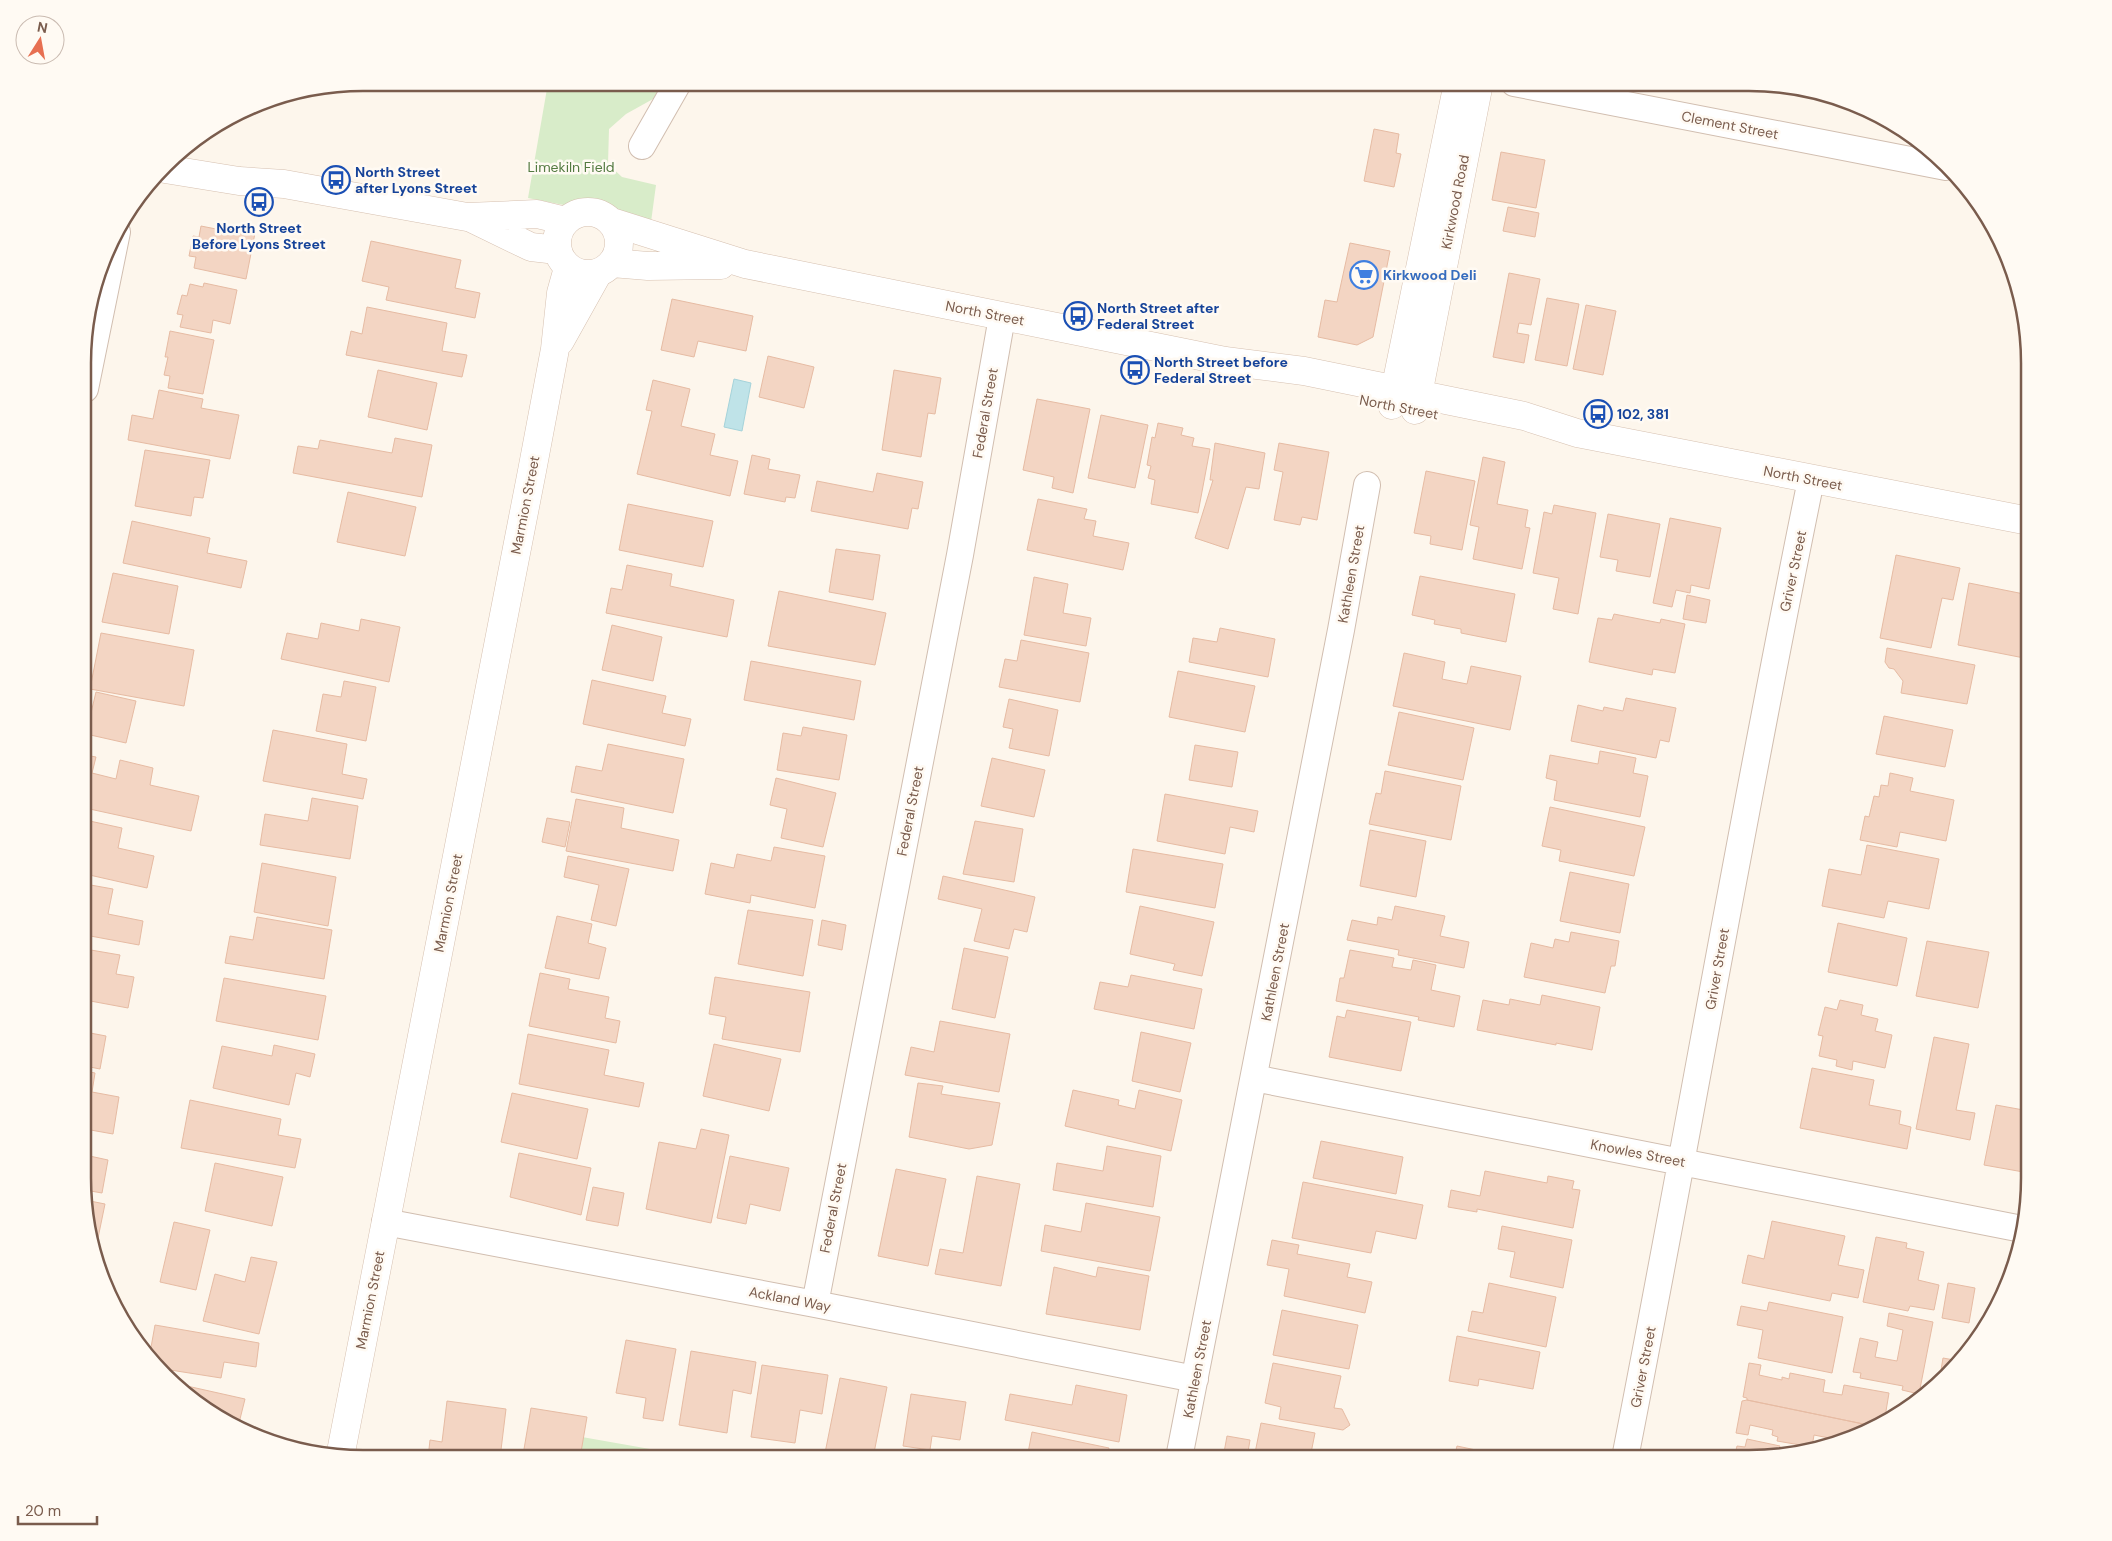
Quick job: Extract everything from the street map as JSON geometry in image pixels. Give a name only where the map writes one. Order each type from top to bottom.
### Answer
[{"type":"street","points":[[642,146],[673,91]]},
{"type":"street","name":"Kirkwood Road","points":[[1405,400],[1457,91]]},
{"type":"street","name":"Kirkwood Road","points":[[1405,400],[1477,91]]},
{"type":"street","name":"Clement Street","points":[[1555,91],[1934,165]]},
{"type":"street","points":[[187,156],[238,166],[284,184]]},
{"type":"street","points":[[172,170],[239,181],[284,184],[467,216],[537,214],[566,220]]},
{"type":"street","points":[[467,216],[531,247],[562,259],[577,273],[587,275],[605,268],[620,248],[617,230],[612,222],[599,214],[584,212],[566,220],[559,229],[556,239],[562,259]]},
{"type":"street","name":"North Street","points":[[612,222],[745,264],[1224,361],[1296,387],[1524,416],[1577,433],[2021,520]]},
{"type":"street","name":"Marmion Street","points":[[342,1449],[384,1222],[556,349],[562,259]]},
{"type":"street","name":"North Street","points":[[605,268],[745,264]]},
{"type":"street","name":"Marmion Street","points":[[556,349],[605,268]]},
{"type":"street","points":[[91,357],[108,269]]},
{"type":"street","name":"Federal Street","points":[[815,1304],[960,555],[1002,317]]},
{"type":"street","name":"Griver Street","points":[[1627,1450],[1682,1162],[1764,710],[1811,480]]},
{"type":"street","name":"Kathleen Street","points":[[1181,1450],[1254,1078],[1367,485]]},
{"type":"street","name":"Knowles Street","points":[[1254,1078],[2016,1228]]},
{"type":"street","name":"Ackland Way","points":[[384,1222],[1195,1378]]},
{"type":"green space","name":"Limekiln Field","points":[[547,91],[663,91],[662,94],[626,114],[609,129],[608,164],[622,177],[656,185],[651,222],[528,198]]},
{"type":"green space","points":[[582,1437],[656,1450],[579,1450]]},
{"type":"water","points":[[734,379],[751,383],[742,431],[724,427]]},
{"type":"building","points":[[1374,129],[1399,134],[1396,153],[1401,154],[1394,187],[1364,181]]},
{"type":"building","points":[[1501,152],[1545,160],[1536,208],[1492,200]]},
{"type":"building","points":[[1508,207],[1539,213],[1535,237],[1503,231]]},
{"type":"building","points":[[201,226],[216,229],[217,226],[255,233],[246,279],[194,268],[196,257],[189,256],[193,236],[199,237]]},
{"type":"building","points":[[371,241],[461,260],[455,288],[480,293],[475,318],[386,300],[389,287],[362,281]]},
{"type":"building","name":"Kirkwood Deli","points":[[1350,243],[1390,251],[1373,337],[1357,345],[1318,337],[1325,300],[1337,302]]},
{"type":"building","points":[[1509,273],[1540,279],[1531,325],[1519,323],[1517,333],[1529,335],[1524,363],[1493,357]]},
{"type":"building","points":[[204,283],[237,290],[230,324],[213,320],[211,333],[180,327],[183,315],[177,314],[182,295],[187,296],[190,284],[203,287]]},
{"type":"building","points":[[1547,298],[1579,304],[1567,366],[1535,360]]},
{"type":"building","points":[[672,299],[753,316],[746,351],[698,341],[694,357],[661,350]]},
{"type":"building","points":[[1586,305],[1616,311],[1603,375],[1573,369]]},
{"type":"building","points":[[367,307],[447,323],[442,351],[467,355],[462,377],[346,355],[351,331],[362,334]]},
{"type":"building","points":[[170,331],[214,340],[203,394],[168,388],[170,376],[164,375],[168,357],[165,357]]},
{"type":"building","points":[[768,356],[814,367],[804,408],[759,397]]},
{"type":"building","points":[[378,370],[437,383],[427,430],[368,417]]},
{"type":"building","points":[[894,370],[941,378],[935,414],[928,413],[921,457],[882,450]]},
{"type":"building","points":[[653,380],[690,389],[681,426],[715,434],[710,455],[738,461],[730,496],[637,474],[652,411],[646,410]]},
{"type":"building","points":[[159,390],[203,399],[201,408],[239,415],[230,459],[128,440],[132,415],[153,419]]},
{"type":"building","points":[[1037,399],[1090,409],[1073,493],[1052,488],[1054,477],[1023,470]]},
{"type":"building","points":[[1101,415],[1148,425],[1135,488],[1088,478]]},
{"type":"building","points":[[1158,423],[1183,428],[1181,435],[1194,438],[1192,446],[1210,449],[1198,513],[1151,504],[1155,480],[1148,478],[1151,466],[1147,465],[1152,437],[1155,438]]},
{"type":"building","points":[[395,438],[432,445],[422,497],[293,473],[298,446],[318,449],[320,440],[392,453]]},
{"type":"building","points":[[1215,443],[1265,453],[1259,489],[1246,487],[1228,549],[1195,538],[1213,480],[1210,480]]},
{"type":"building","points":[[1279,443],[1329,452],[1317,520],[1302,517],[1300,525],[1274,520],[1283,472],[1274,470]]},
{"type":"building","points":[[145,450],[210,460],[203,498],[194,497],[191,516],[135,506]]},
{"type":"building","points":[[752,455],[770,459],[768,469],[800,475],[795,498],[786,497],[785,502],[744,494]]},
{"type":"building","points":[[1483,457],[1505,462],[1497,504],[1528,510],[1525,527],[1530,528],[1522,569],[1473,559],[1479,527],[1470,525]]},
{"type":"building","points":[[1426,471],[1475,481],[1462,550],[1430,544],[1431,536],[1414,533]]},
{"type":"building","points":[[877,473],[923,482],[918,509],[912,508],[908,529],[811,511],[817,481],[873,492]]},
{"type":"building","points":[[348,492],[416,507],[405,556],[337,542]]},
{"type":"building","points":[[1038,499],[1087,509],[1084,519],[1096,521],[1093,536],[1129,543],[1123,570],[1027,550]]},
{"type":"building","points":[[628,504],[713,521],[703,567],[619,550]]},
{"type":"building","points":[[1554,505],[1596,513],[1578,614],[1553,609],[1559,578],[1533,573],[1544,512],[1552,514]]},
{"type":"building","points":[[1608,514],[1660,524],[1650,577],[1616,571],[1618,560],[1600,557]]},
{"type":"building","points":[[1670,518],[1721,528],[1709,589],[1691,585],[1690,593],[1676,590],[1672,607],[1653,603]]},
{"type":"building","points":[[132,521],[210,538],[207,553],[247,561],[241,588],[123,563]]},
{"type":"building","points":[[836,549],[880,555],[873,600],[829,592]]},
{"type":"building","points":[[1896,555],[1960,568],[1953,600],[1942,598],[1931,648],[1880,638]]},
{"type":"building","points":[[627,565],[672,574],[670,586],[734,600],[727,637],[606,613],[611,588],[622,590]]},
{"type":"building","points":[[113,573],[178,586],[169,634],[102,622]]},
{"type":"building","points":[[1420,576],[1515,594],[1506,642],[1461,633],[1461,629],[1434,624],[1435,620],[1412,615]]},
{"type":"building","points":[[1034,577],[1068,584],[1063,613],[1091,618],[1086,646],[1024,635]]},
{"type":"building","points":[[1969,583],[2021,593],[2021,657],[1958,645]]},
{"type":"building","points":[[779,591],[886,613],[875,665],[768,646]]},
{"type":"building","points":[[1687,595],[1710,600],[1706,623],[1683,619]]},
{"type":"building","points":[[1614,614],[1660,623],[1661,619],[1685,624],[1675,673],[1653,669],[1652,675],[1589,662],[1598,618],[1612,620]]},
{"type":"building","points":[[361,619],[400,627],[389,682],[281,659],[287,633],[318,639],[321,623],[359,631]]},
{"type":"building","points":[[612,625],[662,637],[653,681],[602,670]]},
{"type":"building","points":[[1220,628],[1275,639],[1268,677],[1189,662],[1193,638],[1217,642]]},
{"type":"building","points":[[101,633],[194,650],[184,706],[91,689]]},
{"type":"building","points":[[1021,640],[1089,653],[1080,702],[999,687],[1005,659],[1017,661]]},
{"type":"building","points":[[1887,648],[1975,665],[1967,704],[1901,693],[1903,681],[1894,669],[1889,668],[1885,662]]},
{"type":"building","points":[[1404,653],[1445,662],[1442,679],[1467,684],[1471,666],[1521,676],[1510,730],[1393,706]]},
{"type":"building","points":[[751,661],[861,681],[854,720],[744,700]]},
{"type":"building","points":[[1178,671],[1255,686],[1245,732],[1169,717]]},
{"type":"building","points":[[592,680],[666,696],[662,713],[691,719],[685,746],[583,724]]},
{"type":"building","points":[[344,681],[376,687],[366,741],[316,731],[323,694],[341,697]]},
{"type":"building","points":[[96,692],[136,701],[126,743],[91,735],[91,713]]},
{"type":"building","points":[[1626,698],[1676,708],[1669,742],[1660,740],[1656,758],[1571,741],[1578,705],[1603,711],[1604,707],[1623,711]]},
{"type":"building","points":[[1009,699],[1058,710],[1049,756],[1009,748],[1013,729],[1003,727]]},
{"type":"building","points":[[1399,712],[1474,728],[1463,780],[1388,765]]},
{"type":"building","points":[[1884,716],[1953,730],[1945,767],[1876,754]]},
{"type":"building","points":[[803,727],[847,735],[839,780],[777,770],[783,733],[801,736]]},
{"type":"building","points":[[273,730],[347,744],[342,774],[367,779],[363,799],[263,781]]},
{"type":"building","points":[[608,744],[684,759],[673,813],[571,792],[576,766],[602,771]]},
{"type":"building","points":[[1195,745],[1238,752],[1232,787],[1189,780]]},
{"type":"building","points":[[1600,751],[1636,758],[1633,773],[1648,776],[1640,817],[1554,800],[1557,781],[1546,778],[1550,755],[1598,764]]},
{"type":"building","points":[[91,756],[96,757],[92,773],[116,779],[120,760],[153,768],[150,785],[199,796],[191,831],[91,809]]},
{"type":"building","points":[[992,758],[1045,770],[1034,817],[981,806]]},
{"type":"building","points":[[1385,771],[1461,786],[1451,840],[1369,824],[1376,793],[1381,794]]},
{"type":"building","points":[[1890,773],[1913,778],[1910,791],[1954,800],[1946,841],[1900,832],[1897,847],[1860,840],[1865,816],[1869,817],[1874,796],[1879,797],[1881,785],[1888,786]]},
{"type":"building","points":[[776,778],[836,793],[823,847],[781,838],[787,809],[770,805]]},
{"type":"building","points":[[1165,794],[1258,811],[1254,832],[1230,827],[1225,854],[1157,841]]},
{"type":"building","points":[[312,798],[358,806],[350,859],[260,845],[265,814],[308,821]]},
{"type":"building","points":[[576,799],[624,808],[621,828],[679,840],[673,871],[566,851]]},
{"type":"building","points":[[1550,807],[1645,827],[1634,876],[1559,861],[1561,850],[1542,846]]},
{"type":"building","points":[[547,818],[570,822],[565,847],[542,842]]},
{"type":"building","points":[[91,821],[122,828],[118,848],[154,856],[147,888],[91,875]]},
{"type":"building","points":[[975,821],[1023,829],[1014,882],[963,874]]},
{"type":"building","points":[[1370,830],[1426,841],[1416,897],[1360,886]]},
{"type":"building","points":[[1867,845],[1939,859],[1929,909],[1888,901],[1884,918],[1822,906],[1829,869],[1861,875]]},
{"type":"building","points":[[774,847],[825,856],[815,908],[751,895],[750,903],[705,894],[711,863],[734,868],[737,854],[771,861]]},
{"type":"building","points":[[1133,849],[1223,864],[1215,908],[1126,892]]},
{"type":"building","points":[[568,856],[629,869],[616,926],[591,920],[599,885],[564,877]]},
{"type":"building","points":[[262,863],[336,877],[328,926],[254,912]]},
{"type":"building","points":[[1570,872],[1629,884],[1620,933],[1560,921]]},
{"type":"building","points":[[943,876],[1035,897],[1027,932],[1014,929],[1009,949],[974,941],[982,909],[938,899]]},
{"type":"building","points":[[91,885],[113,889],[108,914],[143,921],[139,945],[91,936]]},
{"type":"building","points":[[1140,906],[1214,922],[1202,976],[1173,970],[1175,964],[1130,954]]},
{"type":"building","points":[[1395,906],[1445,916],[1440,936],[1469,942],[1464,968],[1398,955],[1399,950],[1347,940],[1352,920],[1377,925],[1378,917],[1392,920]]},
{"type":"building","points":[[748,910],[813,920],[803,976],[738,964]]},
{"type":"building","points":[[557,916],[592,924],[588,943],[606,948],[599,979],[545,968]]},
{"type":"building","points":[[257,917],[332,930],[324,979],[225,963],[230,936],[253,940]]},
{"type":"building","points":[[822,920],[846,925],[842,950],[818,945]]},
{"type":"building","points":[[1838,923],[1907,938],[1897,986],[1828,972]]},
{"type":"building","points":[[1571,932],[1619,941],[1615,966],[1611,966],[1605,993],[1524,977],[1531,943],[1553,948],[1555,939],[1569,942]]},
{"type":"building","points":[[1927,941],[1989,952],[1978,1008],[1916,996]]},
{"type":"building","points":[[964,948],[1008,957],[995,1018],[952,1009]]},
{"type":"building","points":[[91,950],[120,955],[116,974],[134,977],[128,1008],[91,1001]]},
{"type":"building","points":[[1350,950],[1394,958],[1392,967],[1411,970],[1413,960],[1436,965],[1431,990],[1460,996],[1454,1027],[1418,1020],[1419,1017],[1336,1001],[1340,978],[1344,978]]},
{"type":"building","points":[[540,973],[570,979],[568,989],[609,997],[605,1018],[620,1021],[616,1043],[529,1026]]},
{"type":"building","points":[[1131,975],[1202,989],[1194,1029],[1094,1009],[1100,982],[1128,987]]},
{"type":"building","points":[[715,977],[810,992],[800,1052],[722,1039],[726,1017],[709,1014]]},
{"type":"building","points":[[224,978],[326,996],[318,1040],[216,1021]]},
{"type":"building","points":[[1542,995],[1600,1007],[1592,1050],[1477,1030],[1483,1000],[1509,1005],[1510,999],[1540,1005]]},
{"type":"building","points":[[1840,1000],[1863,1005],[1861,1015],[1878,1019],[1875,1031],[1892,1035],[1885,1068],[1853,1061],[1852,1070],[1836,1066],[1837,1060],[1819,1056],[1823,1036],[1818,1035],[1825,1007],[1837,1010]]},
{"type":"building","points":[[1347,1010],[1411,1022],[1401,1071],[1329,1057],[1337,1016],[1345,1018]]},
{"type":"building","points":[[940,1021],[1010,1034],[999,1092],[905,1075],[911,1047],[934,1052]]},
{"type":"building","points":[[1141,1032],[1191,1043],[1180,1092],[1132,1081]]},
{"type":"building","points":[[91,1033],[106,1036],[100,1069],[91,1067]]},
{"type":"building","points":[[528,1034],[609,1050],[604,1075],[644,1083],[639,1107],[519,1084]]},
{"type":"building","points":[[1934,1037],[1969,1044],[1956,1110],[1975,1113],[1970,1140],[1916,1129]]},
{"type":"building","points":[[714,1044],[781,1059],[769,1111],[703,1096]]},
{"type":"building","points":[[274,1045],[315,1054],[310,1077],[296,1073],[289,1105],[213,1088],[222,1046],[272,1056]]},
{"type":"building","points":[[1812,1068],[1874,1080],[1869,1105],[1901,1111],[1899,1124],[1911,1127],[1907,1149],[1800,1128]]},
{"type":"building","points":[[91,1072],[95,1073],[92,1092],[119,1097],[113,1134],[91,1130]]},
{"type":"building","points":[[918,1083],[943,1086],[941,1094],[1000,1103],[992,1145],[969,1149],[909,1137]]},
{"type":"building","points":[[1073,1090],[1119,1100],[1118,1105],[1135,1109],[1139,1090],[1182,1100],[1171,1151],[1065,1126]]},
{"type":"building","points":[[512,1093],[588,1109],[577,1159],[501,1142]]},
{"type":"building","points":[[190,1100],[281,1119],[278,1135],[301,1139],[295,1168],[181,1148]]},
{"type":"building","points":[[1996,1105],[2021,1110],[2021,1172],[1984,1165]]},
{"type":"building","points":[[701,1129],[729,1135],[711,1223],[646,1209],[659,1142],[696,1149]]},
{"type":"building","points":[[1321,1141],[1403,1157],[1396,1194],[1313,1178]]},
{"type":"building","points":[[1107,1146],[1161,1156],[1153,1207],[1053,1190],[1057,1163],[1103,1171]]},
{"type":"building","points":[[519,1153],[591,1168],[581,1215],[510,1197]]},
{"type":"building","points":[[91,1156],[108,1160],[102,1193],[92,1191]]},
{"type":"building","points":[[730,1156],[789,1168],[780,1211],[750,1204],[746,1224],[717,1218]]},
{"type":"building","points":[[215,1163],[283,1177],[272,1226],[205,1211]]},
{"type":"building","points":[[896,1169],[946,1179],[928,1266],[878,1256]]},
{"type":"building","points":[[1485,1171],[1547,1183],[1548,1176],[1574,1181],[1572,1189],[1580,1190],[1573,1228],[1477,1209],[1477,1212],[1448,1207],[1451,1190],[1480,1196]]},
{"type":"building","points":[[977,1176],[1020,1184],[1001,1286],[935,1274],[940,1249],[963,1253]]},
{"type":"building","points":[[1303,1182],[1423,1205],[1416,1239],[1376,1231],[1371,1253],[1292,1238]]},
{"type":"building","points":[[593,1187],[624,1193],[618,1226],[586,1220]]},
{"type":"building","points":[[93,1202],[105,1204],[98,1238]]},
{"type":"building","points":[[1086,1203],[1160,1217],[1150,1271],[1041,1251],[1045,1225],[1081,1232]]},
{"type":"building","points":[[1772,1221],[1845,1236],[1838,1265],[1864,1270],[1858,1298],[1832,1293],[1830,1301],[1742,1283],[1748,1255],[1764,1259]]},
{"type":"building","points":[[174,1222],[210,1230],[196,1290],[160,1282]]},
{"type":"building","points":[[1502,1226],[1572,1240],[1563,1288],[1510,1277],[1515,1252],[1498,1249]]},
{"type":"building","points":[[1876,1237],[1907,1243],[1906,1248],[1924,1252],[1918,1280],[1939,1285],[1934,1310],[1910,1306],[1908,1311],[1863,1302]]},
{"type":"building","points":[[1272,1240],[1299,1245],[1297,1254],[1350,1264],[1347,1277],[1372,1282],[1365,1313],[1284,1296],[1289,1269],[1267,1265]]},
{"type":"building","points":[[251,1257],[277,1262],[259,1334],[203,1321],[215,1274],[245,1282]]},
{"type":"building","points":[[1054,1267],[1096,1277],[1098,1267],[1149,1276],[1140,1330],[1046,1314]]},
{"type":"building","points":[[1489,1283],[1556,1297],[1546,1347],[1468,1331],[1472,1311],[1483,1313]]},
{"type":"building","points":[[1948,1283],[1975,1288],[1969,1323],[1942,1318]]},
{"type":"building","points":[[1769,1302],[1843,1317],[1832,1373],[1758,1358],[1763,1330],[1737,1325],[1741,1306],[1767,1311]]},
{"type":"building","points":[[1282,1310],[1358,1325],[1349,1369],[1273,1355]]},
{"type":"building","points":[[1889,1313],[1933,1322],[1920,1389],[1915,1393],[1902,1390],[1903,1386],[1860,1378],[1861,1373],[1853,1372],[1860,1338],[1878,1342],[1875,1357],[1897,1361],[1903,1330],[1887,1326]]},
{"type":"building","points":[[155,1325],[259,1343],[256,1367],[224,1362],[221,1378],[171,1370],[151,1348]]},
{"type":"building","points":[[1457,1336],[1540,1352],[1533,1389],[1479,1379],[1478,1386],[1449,1381]]},
{"type":"building","points":[[626,1340],[676,1349],[663,1421],[643,1418],[646,1398],[616,1393]]},
{"type":"building","points":[[691,1351],[756,1362],[751,1394],[733,1390],[727,1433],[679,1425]]},
{"type":"building","points":[[1943,1358],[1951,1359],[1941,1370]]},
{"type":"building","points":[[1273,1363],[1341,1376],[1334,1408],[1342,1409],[1350,1425],[1343,1430],[1279,1419],[1281,1407],[1265,1403]]},
{"type":"building","points":[[1749,1363],[1761,1365],[1759,1375],[1782,1380],[1782,1377],[1789,1379],[1790,1373],[1825,1380],[1823,1392],[1842,1395],[1844,1385],[1889,1393],[1886,1413],[1864,1424],[1747,1400],[1747,1398],[1743,1397]]},
{"type":"building","points":[[762,1365],[828,1375],[822,1414],[800,1410],[795,1443],[751,1437]]},
{"type":"building","points":[[840,1378],[887,1387],[875,1450],[826,1450]]},
{"type":"building","points":[[1076,1385],[1127,1395],[1119,1442],[1005,1420],[1010,1394],[1072,1405]]},
{"type":"building","points":[[189,1387],[245,1399],[240,1420],[212,1404]]},
{"type":"building","points":[[911,1394],[966,1402],[960,1440],[932,1436],[930,1450],[903,1446]]},
{"type":"building","points":[[1747,1400],[1864,1424],[1827,1438],[1814,1435],[1813,1442],[1802,1445],[1777,1441],[1778,1437],[1772,1435],[1773,1430],[1750,1425],[1748,1435],[1736,1433],[1742,1401]]},
{"type":"building","points":[[447,1401],[506,1409],[501,1450],[429,1450],[430,1440],[442,1442]]},
{"type":"building","points":[[531,1408],[587,1417],[581,1450],[524,1450]]},
{"type":"building","points":[[1261,1423],[1315,1433],[1312,1450],[1256,1450]]},
{"type":"building","points":[[1032,1432],[1109,1448],[1109,1450],[1029,1450]]},
{"type":"building","points":[[1227,1436],[1250,1440],[1248,1450],[1224,1450]]},
{"type":"building","points":[[1747,1439],[1780,1446],[1767,1449],[1736,1450],[1737,1446],[1745,1447]]},
{"type":"building","points":[[1457,1446],[1476,1450],[1456,1450]]},
{"type":"place","name":"North Street after Lyons Street","points":[[336,180]]},
{"type":"place","name":"North Street Before Lyons Street","points":[[259,202]]},
{"type":"place","name":"Kirkwood Deli","points":[[1364,275]]},
{"type":"place","name":"North Street after Federal Street","points":[[1078,316]]},
{"type":"place","name":"North Street before Federal Street","points":[[1135,370]]},
{"type":"place","name":"102, 381","points":[[1598,414]]}]
